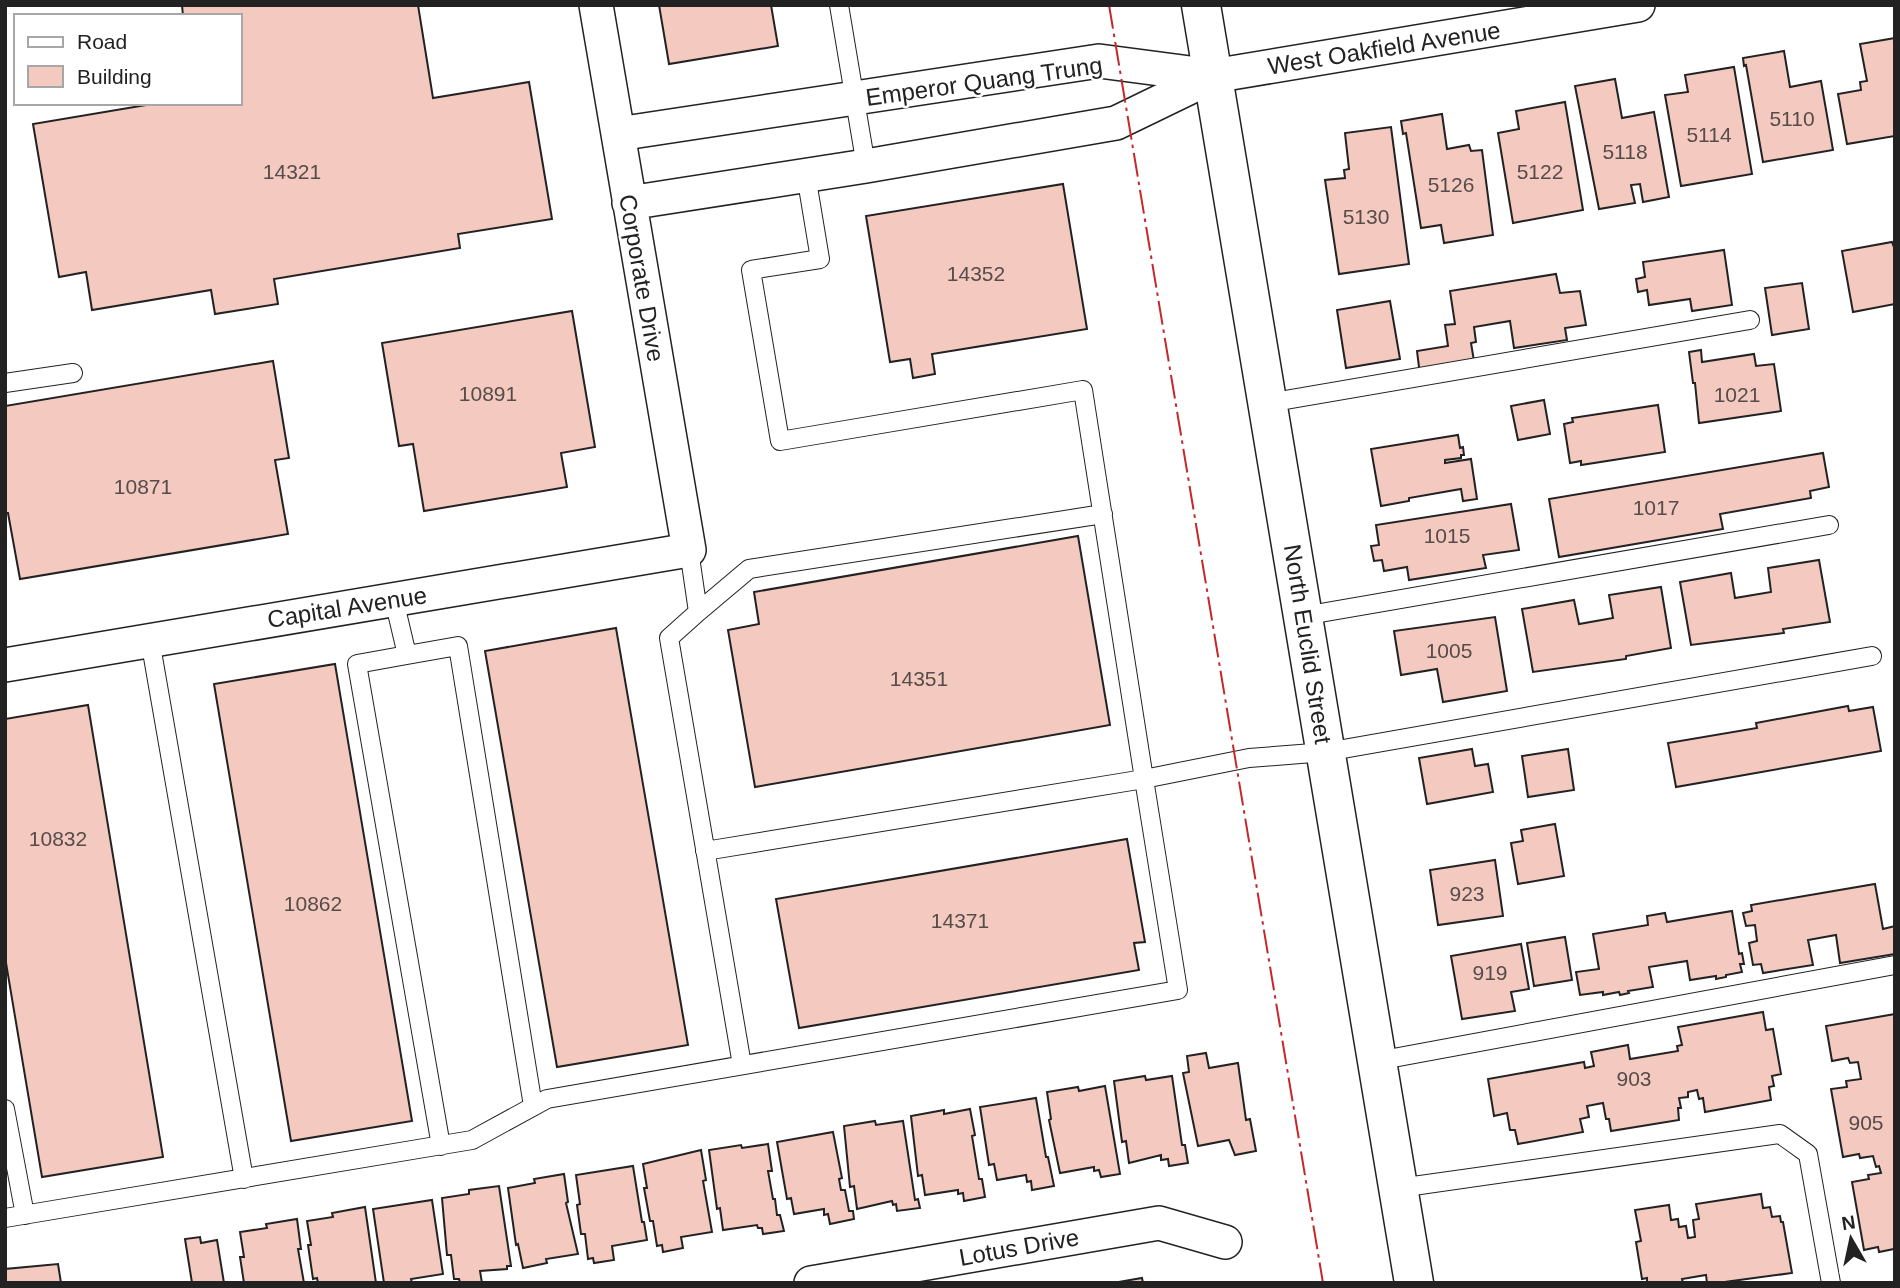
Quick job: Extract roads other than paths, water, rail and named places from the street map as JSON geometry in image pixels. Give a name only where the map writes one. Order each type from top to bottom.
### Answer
[{"type":"main road","name":"North Euclid Street","points":[[1201,5],[1415,1283]]},
{"type":"street","name":"Corporate Drive","points":[[596,5],[689,550]]},
{"type":"street","name":"West Oakfield Avenue","points":[[1213,76],[1544,13],[1638,5]]},
{"type":"street","name":"Emperor Quang Trung","points":[[618,134],[1099,61],[1213,76]]},
{"type":"street","points":[[629,203],[806,176],[1116,122],[1213,76]]},
{"type":"street","name":"Capital Avenue","points":[[5,665],[689,550]]},
{"type":"street","name":"Lotus Drive","points":[[811,1283],[1159,1223],[1225,1242]]},
{"type":"lane","points":[[839,5],[866,166]]},
{"type":"lane","points":[[5,1219],[472,1140],[547,1099],[1178,990],[1083,390],[780,441],[751,270],[820,259],[806,176]]},
{"type":"lane","points":[[1268,403],[1750,320]]},
{"type":"lane","points":[[5,383],[73,373]]},
{"type":"lane","points":[[742,1065],[669,638],[748,569],[1103,514]]},
{"type":"lane","points":[[1303,616],[1829,525]]},
{"type":"lane","points":[[689,550],[698,612]]},
{"type":"lane","points":[[394,600],[407,655]]},
{"type":"lane","points":[[150,640],[244,1179]]},
{"type":"lane","points":[[441,1146],[357,664],[458,646],[533,1107]]},
{"type":"lane","points":[[705,850],[1144,779],[1249,758],[1326,752],[1872,656]]},
{"type":"lane","points":[[1377,1061],[1895,965]]},
{"type":"lane","points":[[5,1109],[24,1215]]},
{"type":"lane","points":[[1399,1188],[1780,1134],[1808,1154],[1830,1283]]}]
